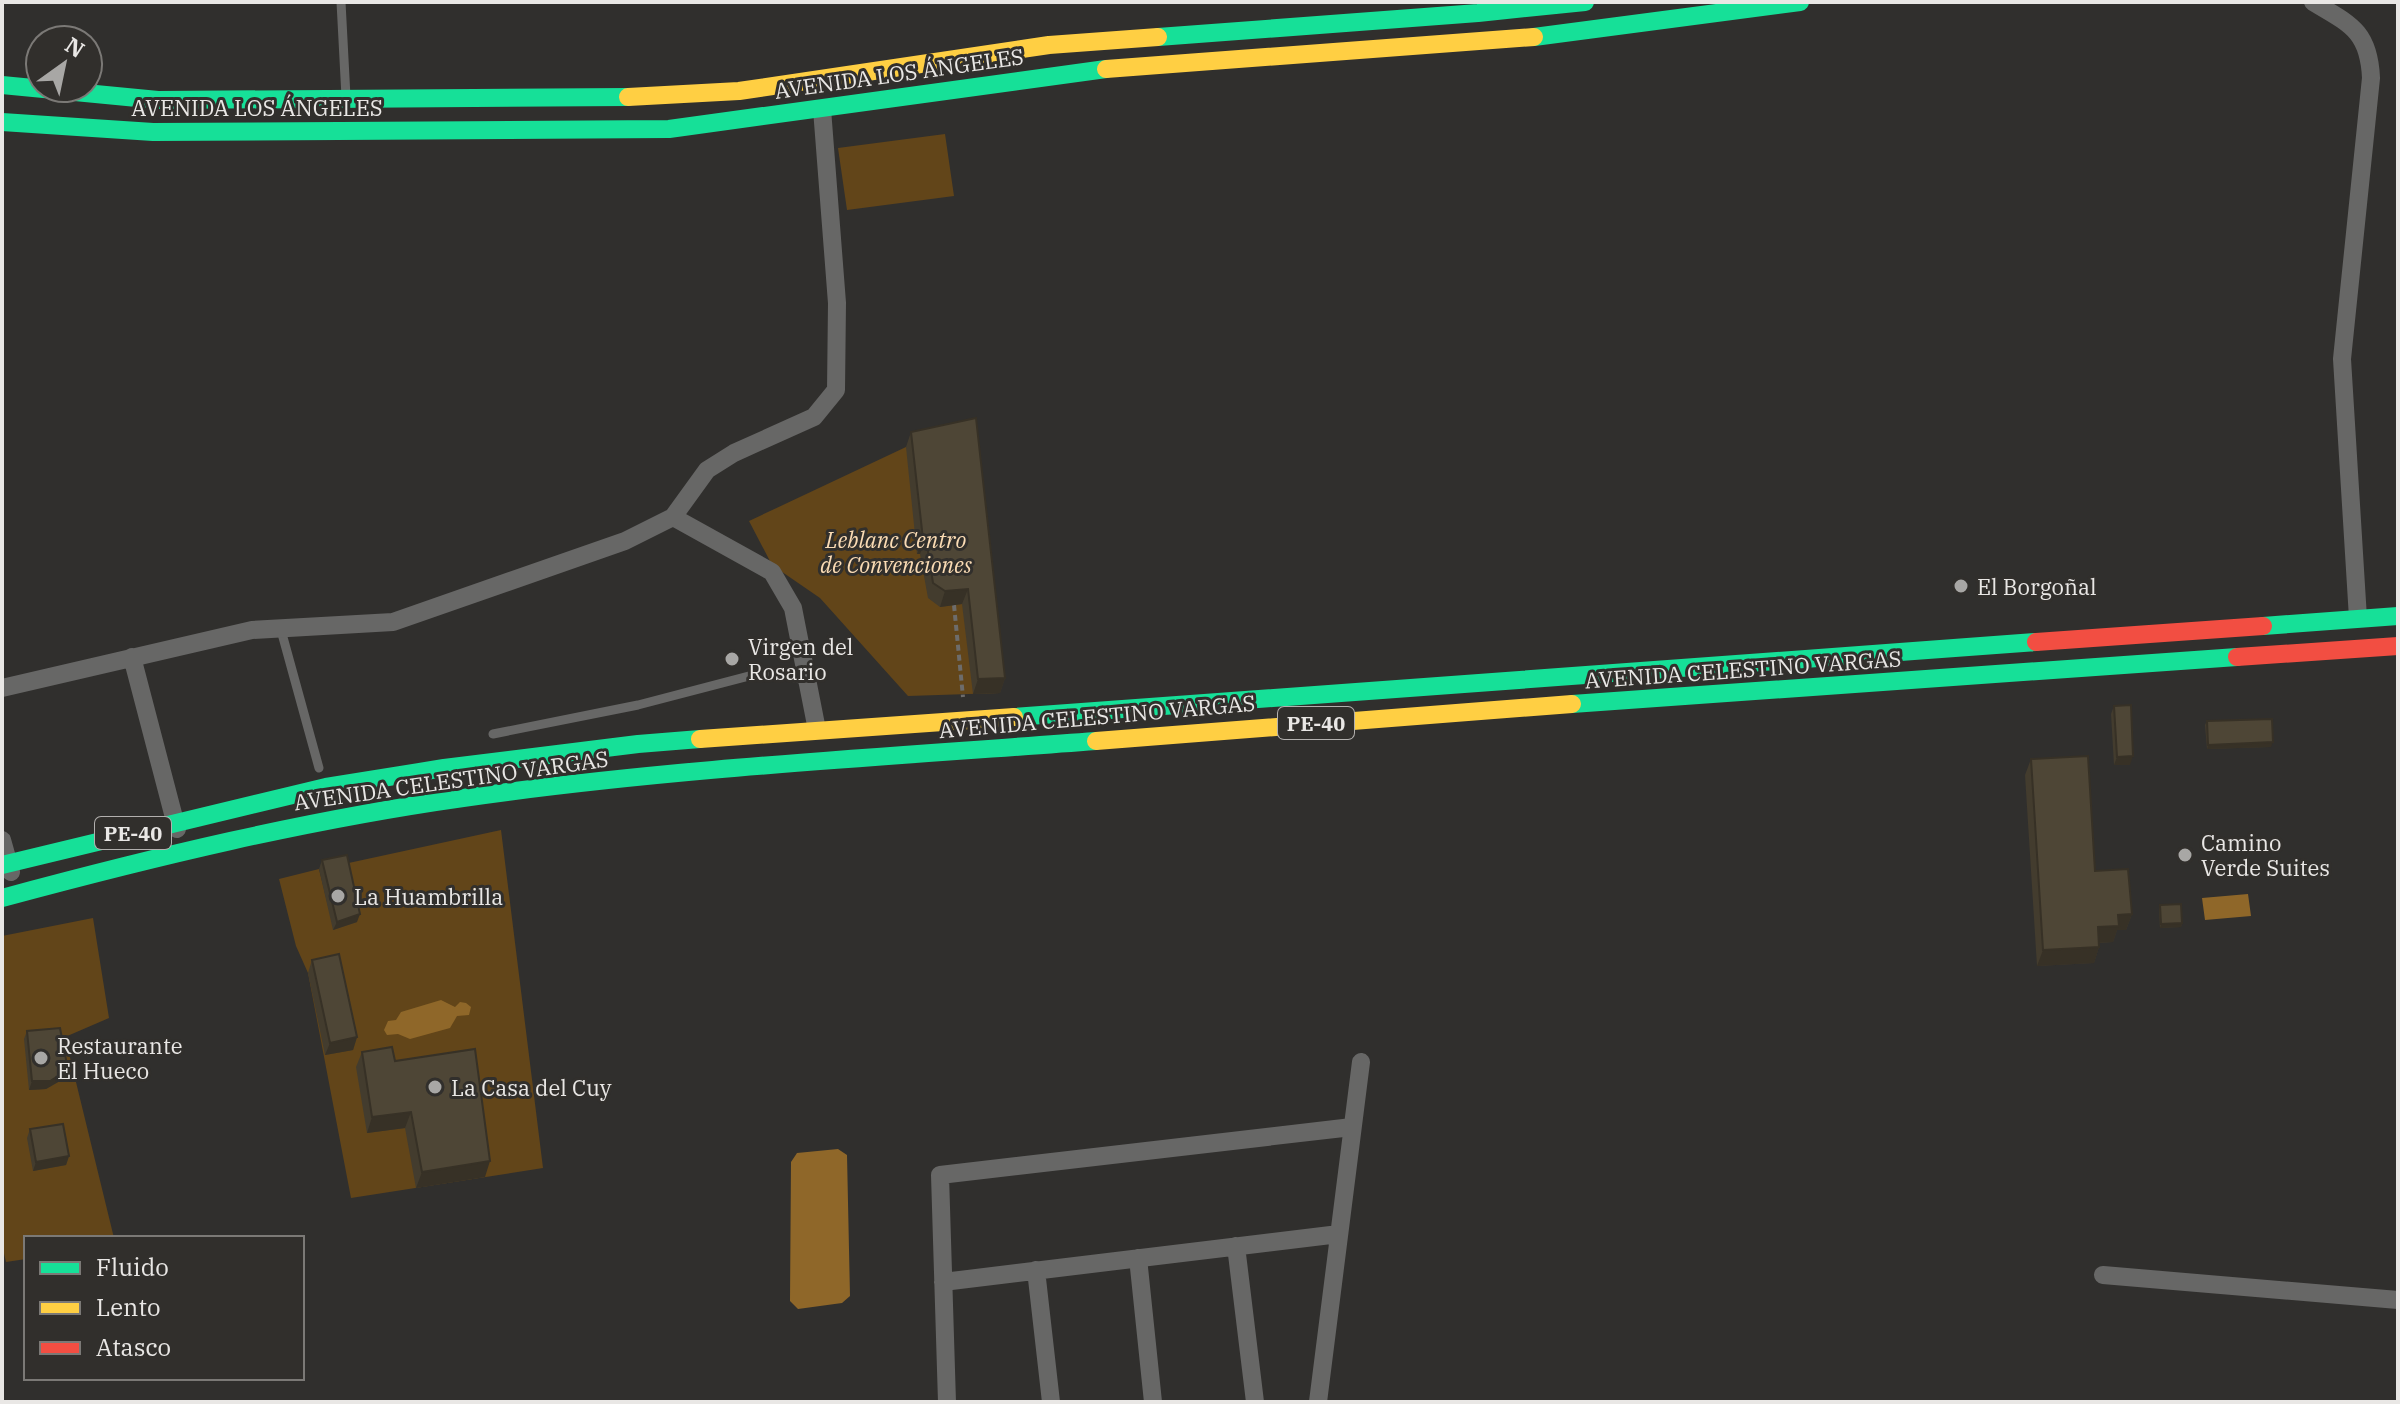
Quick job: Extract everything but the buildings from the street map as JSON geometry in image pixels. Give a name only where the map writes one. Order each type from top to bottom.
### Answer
[{"type":"main road","name":"AVENIDA LOS ÁNGELES","points":[[2,85],[158,100],[346,97],[585,99],[739,91],[1049,45],[1478,13],[1585,2]]},
{"type":"main road","name":"AVENIDA LOS ÁNGELES","points":[[2,122],[153,132],[669,129],[1085,71],[1519,39],[1800,2]]},
{"type":"main road","name":"AVENIDA CELESTINO VARGAS","points":[[5,864],[326,787],[444,768],[638,744],[2398,616]]},
{"type":"main road","points":[[2297,653],[2304,622]]},
{"type":"main road","points":[[2136,634],[2138,665]]},
{"type":"main road","points":[[1974,646],[1977,676]]},
{"type":"main road","name":"AVENIDA CELESTINO VARGAS","points":[[10,896],[238,837],[339,818],[477,796],[690,771],[2398,646]]},
{"type":"main road","points":[[1785,660],[1791,689]]},
{"type":"main road","points":[[1449,684],[1449,714]]},
{"type":"main road","points":[[1091,710],[1093,741]]},
{"type":"main road","points":[[886,725],[889,757]]},
{"type":"street","points":[[2313,2],[2338,17],[2363,38],[2370,58],[2371,78],[2342,359],[2358,618]]},
{"type":"street","points":[[2,688],[252,630],[393,622],[625,541],[673,517],[707,470],[734,453],[814,417],[836,390],[837,303],[822,109]]},
{"type":"street","points":[[673,517],[772,572],[780,582],[793,608],[817,730]]},
{"type":"street","points":[[132,657],[184,851]]},
{"type":"street","points":[[2,840],[10,896]]},
{"type":"street","points":[[1318,1402],[1361,1062]]},
{"type":"street","points":[[947,1402],[940,1175],[1352,1127]]},
{"type":"street","points":[[943,1282],[1339,1234]]},
{"type":"street","points":[[1236,1246],[1255,1402]]},
{"type":"street","points":[[1138,1258],[1153,1402]]},
{"type":"street","points":[[1036,1270],[1051,1402]]},
{"type":"street","points":[[2103,1275],[2398,1300]]},
{"type":"lane","points":[[341,2],[346,97]]},
{"type":"lane","points":[[281,630],[319,768]]},
{"type":"lane","points":[[493,734],[638,705],[764,672],[806,680]]},
{"type":"path","points":[[954,605],[965,719]]},
{"type":"green space","points":[[945,134],[954,196],[847,210],[838,148]]},
{"type":"green space","name":"Leblanc Centro de Convenciones","points":[[971,433],[1000,693],[908,696],[820,598],[772,565],[749,521],[906,447]]},
{"type":"green space","points":[[501,830],[543,1168],[351,1198],[308,973],[296,946],[279,879],[319,869],[334,930],[344,864]]},
{"type":"green space","points":[[93,918],[109,1018],[65,1037],[114,1236],[24,1236],[24,1259],[6,1262],[2,1245],[2,936]]},
{"type":"shaded area","points":[[2248,894],[2251,916],[2205,920],[2202,898]]},
{"type":"shaded area","points":[[441,1000],[455,1007],[460,1002],[466,1003],[471,1007],[469,1015],[457,1016],[450,1028],[410,1039],[398,1034],[387,1035],[384,1030],[388,1021],[396,1020],[401,1012]]},
{"type":"shaded area","points":[[838,1149],[847,1155],[850,1296],[842,1303],[798,1309],[790,1301],[791,1162],[797,1153]]},
{"type":"traffic: fast","points":[[1158,37],[1585,2]]},
{"type":"traffic: fast","points":[[1534,37],[1800,2]]},
{"type":"traffic: fast","points":[[2,122],[153,132],[669,129],[1106,69]]},
{"type":"traffic: fast","points":[[2,85],[158,100],[628,97]]},
{"type":"traffic: fast","points":[[2263,626],[2398,616]]},
{"type":"traffic: fast","points":[[1014,717],[2036,642]]},
{"type":"traffic: fast","points":[[1572,704],[2237,657]]},
{"type":"traffic: fast","points":[[2,865],[326,787],[444,768],[700,739]]},
{"type":"traffic: fast","points":[[2,898],[231,841],[347,817],[463,798],[700,771],[1096,741]]},
{"type":"traffic: slow","points":[[628,97],[739,91],[1049,45],[1158,37]]},
{"type":"traffic: slow","points":[[1106,69],[1534,37]]},
{"type":"traffic: slow","points":[[1096,741],[1572,704]]},
{"type":"traffic: slow","points":[[700,739],[1014,717]]},
{"type":"traffic: jam","points":[[2036,642],[2263,626]]},
{"type":"traffic: jam","points":[[2237,657],[2398,646]]},
{"type":"place","name":"El Borgoñal","points":[[1961,586]]},
{"type":"place","name":"Virgen del Rosario","points":[[732,659]]},
{"type":"place","name":"Camino Verde Suites","points":[[2185,855]]},
{"type":"place","name":"La Huambrilla","points":[[338,896]]},
{"type":"place","name":"Restaurante El Hueco","points":[[41,1058]]},
{"type":"place","name":"La Casa del Cuy","points":[[435,1087]]}]
